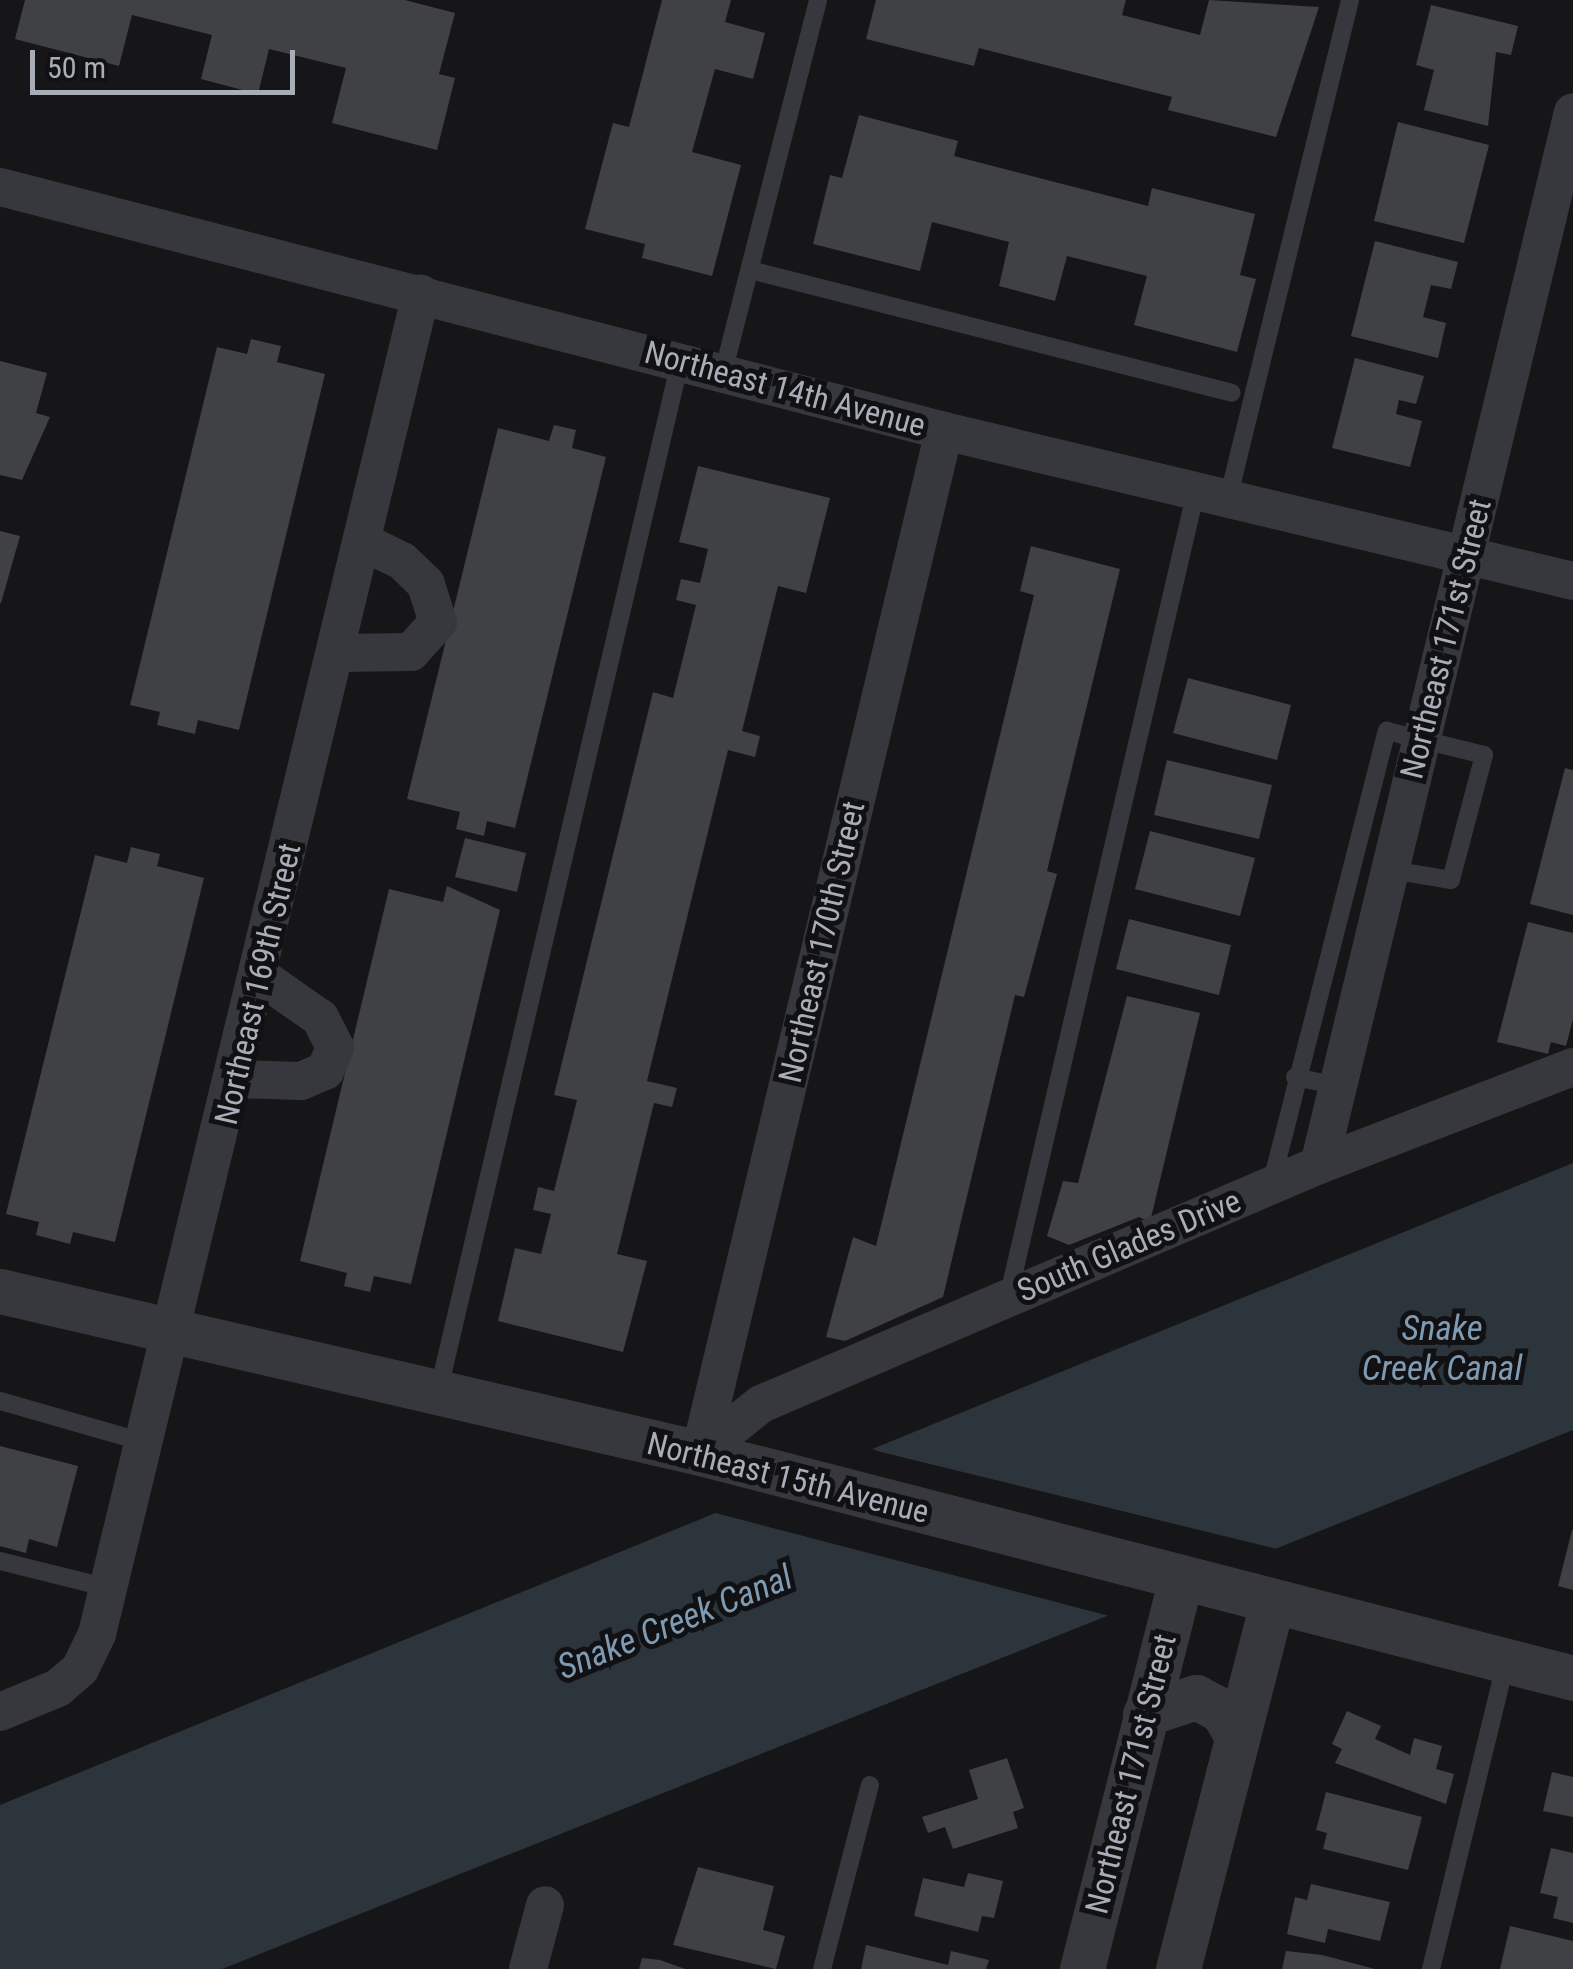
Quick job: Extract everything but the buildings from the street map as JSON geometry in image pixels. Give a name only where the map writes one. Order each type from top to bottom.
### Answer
[{"type":"street","name":"Northeast 171st Street","points":[[1319,1166],[1573,112]]},
{"type":"street","name":"Northeast 14th Avenue","points":[[0,187],[944,431],[1573,582]]},
{"type":"street","name":"Northeast 169th Street","points":[[0,1712],[58,1688],[80,1669],[109,1588],[176,1332],[421,294]]},
{"type":"street","name":"Northeast 170th Street","points":[[721,1459],[944,431]]},
{"type":"street","points":[[336,653],[412,652],[438,622],[426,584],[402,561],[362,542]]},
{"type":"street","points":[[235,1079],[301,1081],[325,1071],[335,1048],[320,1018],[260,976]]},
{"type":"street","name":"South Glades Drive","points":[[721,1459],[762,1404],[1271,1185],[1573,1067]]},
{"type":"street","name":"Northeast 15th Avenue","points":[[0,1291],[721,1459],[1188,1593],[1272,1602],[1573,1678]]},
{"type":"street","name":"Northeast 171st Street","points":[[1082,1969],[1145,1714],[1188,1593]]},
{"type":"street","points":[[1178,1969],[1272,1602]]},
{"type":"street","points":[[1145,1714],[1196,1697],[1222,1711],[1236,1734]]},
{"type":"street","points":[[528,1969],[545,1905]]},
{"type":"lane","points":[[723,373],[818,0]]},
{"type":"lane","points":[[1008,1299],[1212,495],[1350,0]]},
{"type":"lane","points":[[750,270],[1232,393]]},
{"type":"lane","points":[[438,1393],[680,362]]},
{"type":"lane","points":[[1271,1185],[1295,1077],[1387,731],[1484,755],[1450,880],[1391,870]]},
{"type":"lane","points":[[1295,1077],[1338,1086]]},
{"type":"lane","points":[[0,1401],[147,1443]]},
{"type":"lane","points":[[0,1561],[109,1588]]},
{"type":"lane","points":[[1432,1969],[1506,1661]]},
{"type":"lane","points":[[822,1969],[870,1785]]},
{"type":"water","name":"Snake Creek Canal","points":[[1573,1163],[1573,1430],[222,1969],[0,1969],[0,1805]]},
{"type":"pier","points":[[861,1445],[1285,1551],[1117,1618],[704,1510]]}]
